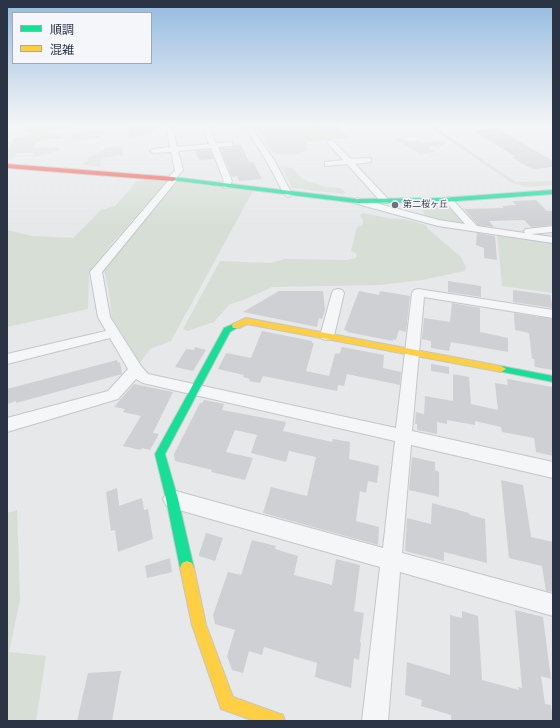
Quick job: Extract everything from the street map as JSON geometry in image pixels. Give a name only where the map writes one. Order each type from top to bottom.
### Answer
[{"type":"street","points":[[176,159],[179,170],[173,179],[96,272],[104,317],[136,370],[143,378],[553,470]]},
{"type":"street","points":[[219,159],[228,180],[225,185]]},
{"type":"street","points":[[269,159],[288,194]]},
{"type":"street","points":[[346,159],[386,201]]},
{"type":"street","points":[[328,164],[368,160]]},
{"type":"street","points":[[7,166],[173,179],[288,194],[357,201],[448,200],[553,192]]},
{"type":"street","points":[[448,200],[474,228]]},
{"type":"street","points":[[357,201],[438,223],[553,240]]},
{"type":"street","points":[[507,232],[553,229]]},
{"type":"street","points":[[327,336],[338,292]]},
{"type":"street","points":[[375,721],[418,293],[553,314]]},
{"type":"street","points":[[277,721],[227,703],[199,625],[172,499],[160,454],[227,330],[246,321],[553,379]]},
{"type":"street","points":[[7,360],[114,333]]},
{"type":"street","points":[[7,425],[113,395],[136,370]]},
{"type":"street","points":[[172,499],[553,605]]},
{"type":"shaded area","points":[[88,159],[101,159],[100,167],[81,164],[89,160]]},
{"type":"shaded area","points":[[477,159],[482,159],[516,182],[553,181],[553,185],[526,187],[512,183]]},
{"type":"shaded area","points":[[282,167],[292,168],[306,181],[327,187],[341,188],[346,193],[342,194],[292,188]]},
{"type":"shaded area","points":[[146,179],[163,181],[165,183],[113,242],[89,272],[88,309],[7,327],[7,230],[32,236],[73,238],[101,210],[115,206],[135,182]]},
{"type":"shaded area","points":[[177,182],[253,191],[171,341],[150,349],[140,363],[111,316],[110,298],[104,270]]},
{"type":"shaded area","points":[[443,202],[449,204],[463,223],[427,219],[418,203]]},
{"type":"shaded area","points":[[363,213],[392,219],[404,219],[426,225],[428,229],[461,257],[466,267],[465,271],[422,280],[380,285],[272,287],[244,300],[230,304],[214,322],[187,331],[183,329],[220,261],[271,263],[284,259],[347,260],[356,258],[357,254],[351,251],[357,227],[363,225],[363,220],[360,215]]},
{"type":"shaded area","points":[[497,233],[553,242],[553,293],[502,286]]},
{"type":"shaded area","points":[[17,510],[20,600],[9,652],[46,656],[36,721],[7,721],[7,513]]},
{"type":"building","points":[[225,159],[248,159],[249,162],[253,162],[262,179],[239,181],[237,176],[232,177]]},
{"type":"building","points":[[515,159],[550,159],[553,161],[553,167],[536,169],[530,168]]},
{"type":"building","points":[[536,200],[547,211],[553,211],[553,225],[531,227],[524,220],[489,221],[494,227],[478,225],[464,209],[504,208],[502,206],[516,205],[512,201]]},
{"type":"building","points":[[477,233],[495,236],[497,260],[484,258],[484,248],[476,245]]},
{"type":"building","points":[[448,281],[481,286],[481,297],[448,292]]},
{"type":"building","points":[[513,290],[550,295],[553,308],[513,302]]},
{"type":"building","points":[[279,291],[323,291],[325,310],[322,319],[319,318],[317,327],[243,312]]},
{"type":"building","points":[[359,291],[379,295],[380,291],[410,296],[406,332],[399,330],[396,340],[393,339],[393,341],[347,332],[348,331],[344,330]]},
{"type":"building","points":[[452,303],[480,308],[480,332],[508,338],[508,352],[451,342],[449,351],[431,348],[431,341],[422,339],[424,318],[450,322]]},
{"type":"building","points":[[514,313],[553,319],[553,370],[535,367],[534,359],[532,359],[529,333],[515,330]]},
{"type":"building","points":[[262,331],[312,341],[312,343],[314,343],[306,371],[329,376],[335,354],[340,353],[342,347],[384,355],[383,368],[401,372],[400,385],[347,374],[344,386],[338,385],[337,391],[263,376],[260,383],[249,381],[250,379],[243,377],[244,375],[218,369],[226,353],[251,358]]},
{"type":"building","points":[[195,347],[206,350],[193,371],[175,367],[186,349],[194,350]]},
{"type":"building","points":[[117,360],[118,363],[120,362],[122,374],[16,403],[16,401],[7,404],[7,389]]},
{"type":"building","points":[[431,364],[449,367],[449,374],[431,371]]},
{"type":"building","points":[[453,374],[469,377],[471,404],[498,410],[495,383],[508,385],[507,379],[553,387],[553,456],[536,452],[534,438],[502,432],[501,427],[475,421],[475,425],[447,420],[447,424],[437,422],[437,434],[417,430],[417,424],[415,424],[416,412],[424,414],[425,396],[453,401]]},
{"type":"building","points":[[134,384],[173,392],[153,433],[159,434],[150,450],[142,448],[141,450],[123,446],[141,416],[123,412],[125,409],[114,407]]},
{"type":"building","points":[[204,400],[224,404],[222,410],[286,422],[283,431],[332,442],[333,439],[350,442],[349,459],[379,466],[377,483],[368,481],[366,493],[360,491],[356,521],[379,527],[378,545],[263,513],[271,487],[307,496],[316,457],[289,451],[286,462],[251,453],[257,435],[235,430],[226,452],[253,458],[245,480],[175,461],[174,454],[200,403]]},
{"type":"building","points":[[412,457],[435,462],[435,470],[439,472],[439,497],[409,490]]},
{"type":"building","points":[[501,480],[523,485],[531,537],[553,542],[553,592],[546,591],[542,566],[509,558]]},
{"type":"building","points":[[117,488],[119,506],[142,498],[144,510],[148,509],[153,539],[118,552],[115,530],[111,531],[106,492]]},
{"type":"building","points":[[432,503],[485,519],[487,563],[444,552],[444,561],[405,551],[407,518],[431,524]]},
{"type":"building","points":[[206,533],[223,538],[215,561],[199,556]]},
{"type":"building","points":[[252,540],[276,546],[275,549],[298,556],[294,575],[332,585],[336,559],[360,565],[354,611],[364,613],[359,660],[354,658],[351,688],[315,677],[317,663],[264,647],[262,655],[249,651],[243,673],[232,670],[227,656],[235,630],[215,624],[213,615],[228,572],[241,575]]},
{"type":"building","points":[[170,558],[172,572],[147,578],[145,566]]},
{"type":"building","points":[[515,610],[543,617],[551,679],[541,676],[545,704],[551,705],[553,721],[451,721],[451,715],[421,706],[422,700],[405,695],[407,662],[450,675],[450,615],[462,618],[462,611],[478,616],[482,680],[519,690],[518,687],[522,688]]},
{"type":"building","points":[[121,671],[112,721],[77,721],[88,673]]},
{"type":"traffic: fast","points":[[173,179],[357,201],[442,200],[553,192]]},
{"type":"traffic: fast","points":[[187,568],[172,499],[160,454],[227,330],[236,326]]},
{"type":"traffic: fast","points":[[501,369],[553,379]]},
{"type":"traffic: slow","points":[[236,326],[246,321],[501,369]]},
{"type":"traffic: slow","points":[[187,568],[199,625],[227,703],[277,721]]},
{"type":"traffic: jam","points":[[7,166],[173,179]]},
{"type":"place","name":"第二桜ヶ丘","points":[[395,205]]}]
